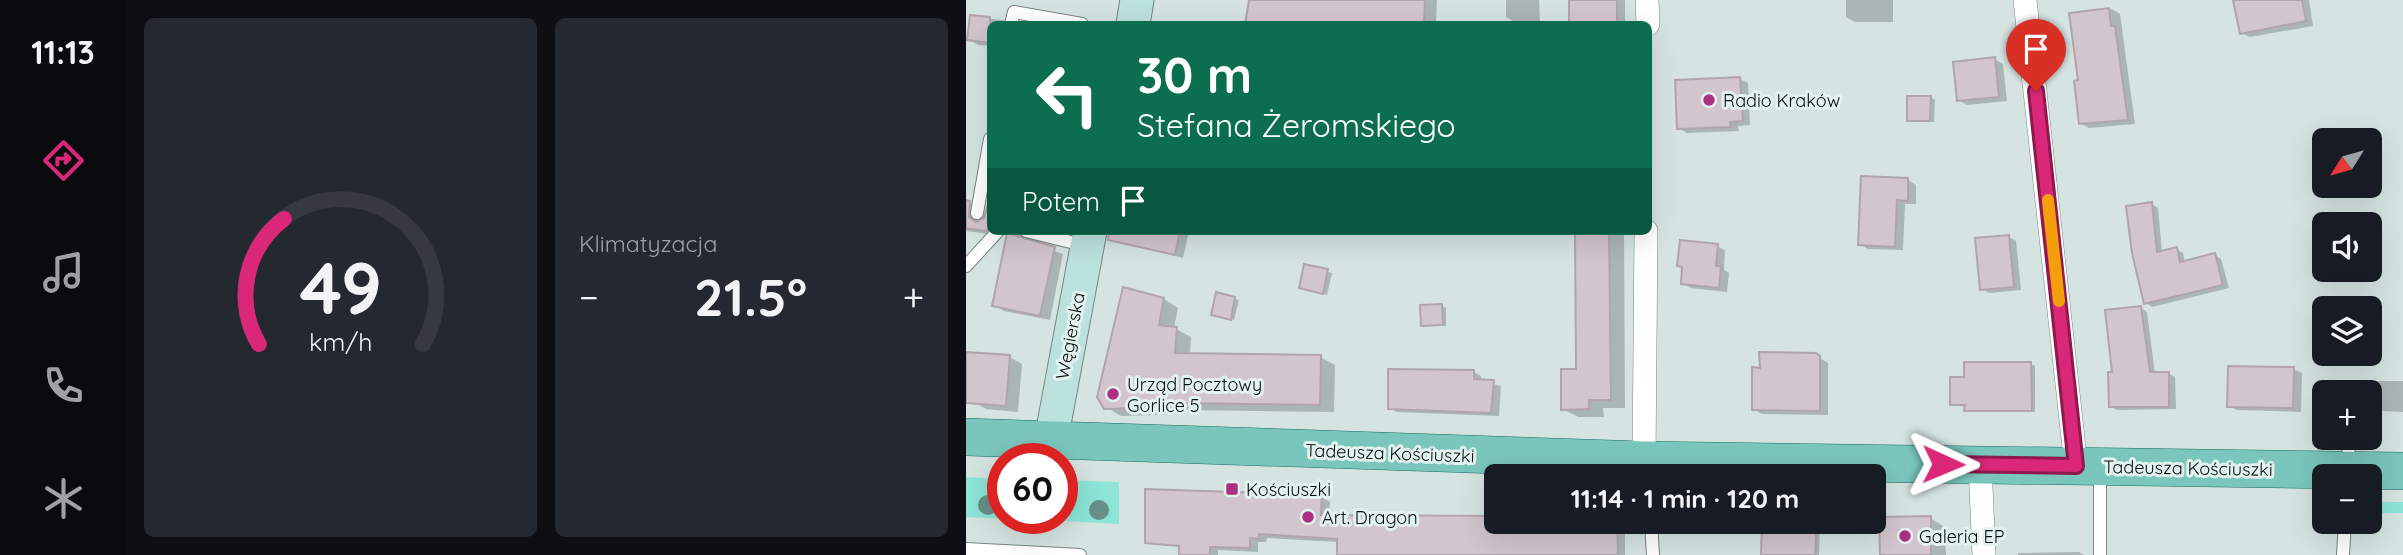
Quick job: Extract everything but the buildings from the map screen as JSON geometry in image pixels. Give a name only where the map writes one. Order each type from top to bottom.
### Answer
[{"type":"main road","points":[[1134,21],[1138,0]]},
{"type":"main road","name":"Węgierska","points":[[1051,440],[1089,238]]},
{"type":"main road","name":"Tadeusza Kościuszki","points":[[966,437],[1560,464]]},
{"type":"main road","name":"Tadeusza Kościuszki","points":[[1886,466],[2088,467],[2348,462],[2403,471]]},
{"type":"street","points":[[1647,0],[1648,21]]},
{"type":"street","points":[[2025,0],[2088,467]]},
{"type":"street","points":[[1645,464],[1646,235]]},
{"type":"street","points":[[1980,465],[1984,555]]},
{"type":"lane","points":[[1012,21],[1014,12],[1065,21]]},
{"type":"lane","points":[[977,213],[987,156]]},
{"type":"lane","points":[[966,266],[994,235]]},
{"type":"lane","points":[[1062,235],[1089,238]]},
{"type":"lane","points":[[2088,467],[2100,555]]},
{"type":"lane","points":[[1652,534],[1653,555]]},
{"type":"lane","points":[[2343,555],[2344,534]]},
{"type":"lane","points":[[966,549],[1080,555]]},
{"type":"green space","points":[[966,477],[987,478],[987,518],[966,517]]},
{"type":"green space","points":[[1078,481],[1119,482],[1119,524],[1078,522]]},
{"type":"green space","points":[[2382,502],[2403,502],[2403,513],[2382,513]]},
{"type":"slow traffic","points":[[2048,200],[2059,301]]},
{"type":"place","name":"Radio Kraków","points":[[1709,100]]},
{"type":"place","name":"Urząd Pocztowy Gorlice 5","points":[[1113,394]]},
{"type":"place","name":"Kościuszki","points":[[1232,489]]},
{"type":"place","name":"Art. Dragon","points":[[1308,517]]},
{"type":"place","name":"Galeria EP","points":[[1905,536]]},
{"type":"route","points":[[1943,464],[2076,466],[2036,91]]}]
